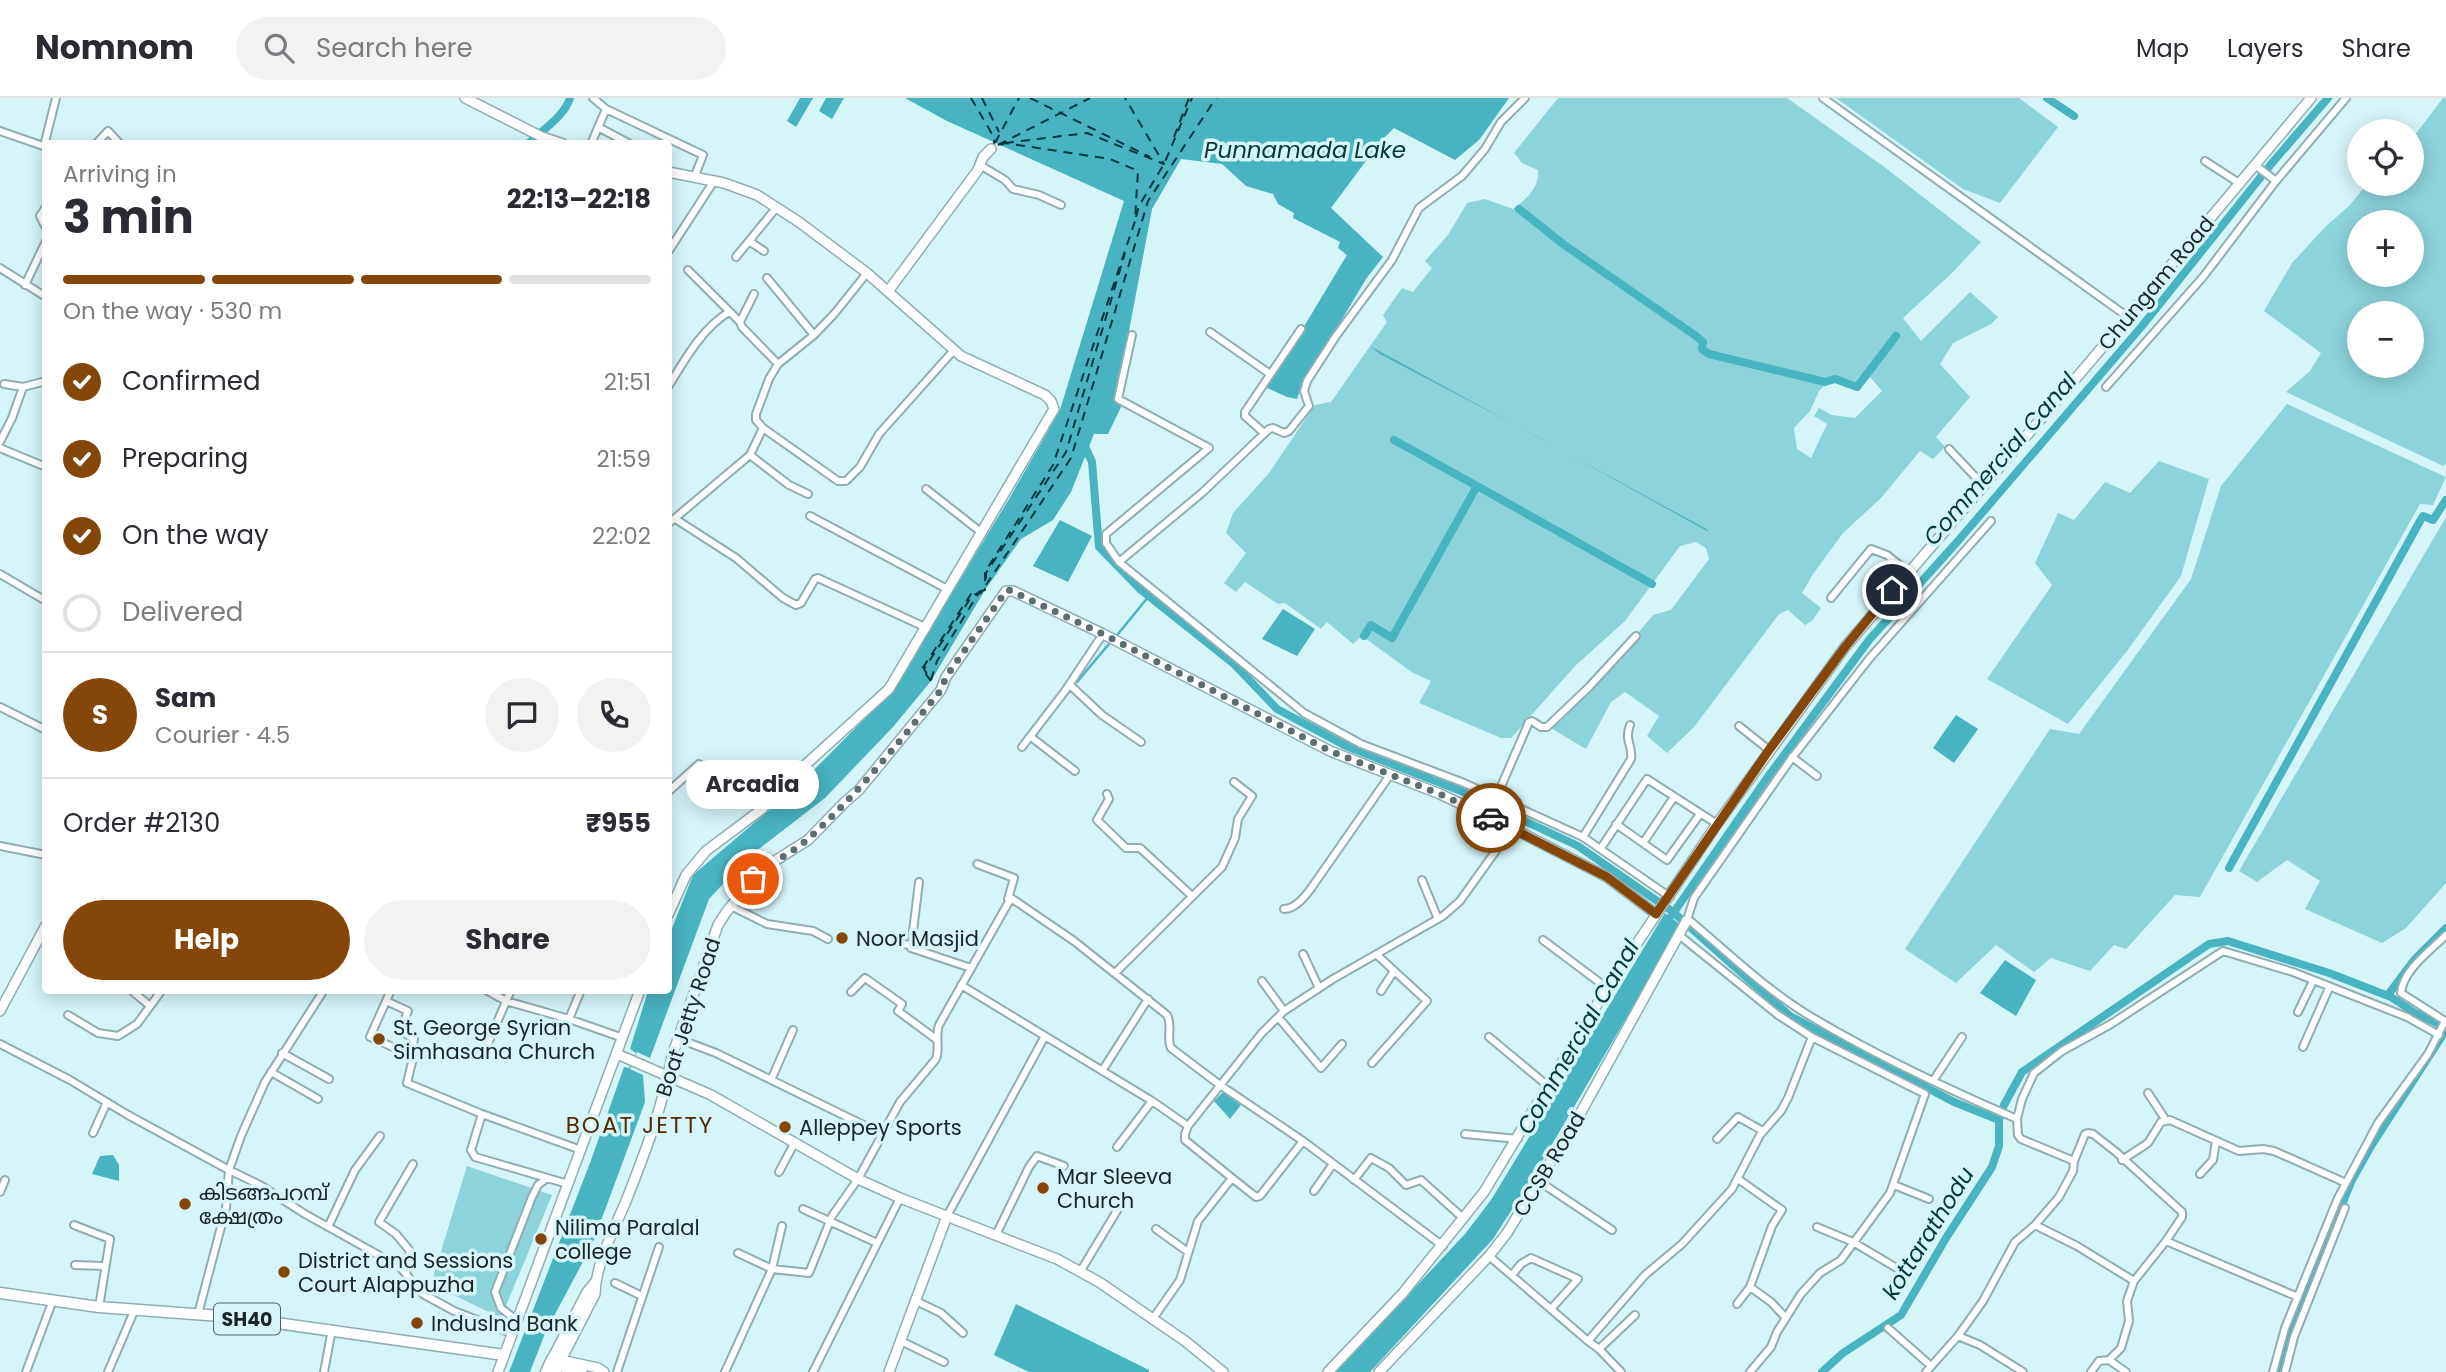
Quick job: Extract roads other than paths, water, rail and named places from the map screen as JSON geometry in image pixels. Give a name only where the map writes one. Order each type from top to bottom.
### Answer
[{"type":"main road","name":"Chungam Road","points":[[1328,1372],[1443,1247],[1491,1183],[1607,988],[1717,824],[1845,647],[2128,317],[2239,183],[2257,167],[2311,98]]},
{"type":"main road","points":[[472,100],[533,132],[541,140]]},
{"type":"main road","points":[[889,290],[935,230],[980,166],[983,157],[992,149]]},
{"type":"main road","points":[[672,173],[741,188],[776,208],[889,290],[969,361],[1045,394],[1054,409],[889,689],[792,777],[762,808],[706,851],[686,874],[672,900]]},
{"type":"main road","name":"Boat Jetty Road","points":[[554,1366],[587,1292],[595,1282],[653,1130],[670,1076],[672,1056],[718,925],[731,906],[762,869],[808,840],[887,759],[941,690],[946,677],[1006,591],[1013,591],[1103,634]]},
{"type":"main road","points":[[1103,634],[1330,751],[1440,794],[1664,904]]},
{"type":"main road","name":"CCSB Road","points":[[1379,1372],[1489,1256],[1540,1182],[1687,920]]},
{"type":"main road","points":[[0,1011],[42,932]]},
{"type":"main road","points":[[498,1372],[639,994]]},
{"type":"main road","points":[[617,1054],[711,1095],[858,1179],[1057,1259],[1099,1282],[1185,1341],[1223,1372]]},
{"type":"main road","points":[[889,1372],[947,1216]]},
{"type":"main road","name":"SH40","points":[[0,1293],[99,1307],[198,1314],[332,1329],[504,1355]]},
{"type":"main road","points":[[554,1366],[598,1368],[605,1372]]},
{"type":"main road","points":[[554,1366],[582,1372]]},
{"type":"street","points":[[47,140],[56,98]]},
{"type":"street","points":[[593,98],[606,108],[671,140]]},
{"type":"street","points":[[1119,562],[1203,492],[1264,433],[1271,428],[1287,433],[1306,411],[1308,401],[1304,391],[1307,382],[1336,336],[1392,260],[1419,208],[1462,176],[1485,149],[1501,122],[1525,98]]},
{"type":"street","points":[[1823,98],[2128,317]]},
{"type":"street","points":[[2106,387],[2203,277],[2275,180],[2347,98]]},
{"type":"street","points":[[593,140],[606,108]]},
{"type":"street","points":[[598,127],[622,140]]},
{"type":"street","points":[[0,131],[42,146]]},
{"type":"street","points":[[100,140],[108,131],[116,140]]},
{"type":"street","points":[[672,140],[702,155],[694,178]]},
{"type":"street","points":[[2205,161],[2239,183]]},
{"type":"street","points":[[980,166],[1005,180],[1013,190],[1039,195],[1061,205]]},
{"type":"street","points":[[2257,167],[2275,180]]},
{"type":"street","points":[[672,246],[714,181]]},
{"type":"street","points":[[736,257],[776,208]]},
{"type":"street","points":[[749,241],[764,251]]},
{"type":"street","points":[[25,285],[42,249]]},
{"type":"street","points":[[0,268],[42,295]]},
{"type":"street","points":[[688,270],[778,364]]},
{"type":"street","points":[[867,273],[814,335],[778,364],[755,414],[756,420],[763,428],[838,481],[846,481],[860,467],[879,434],[954,350]]},
{"type":"street","points":[[766,278],[814,335]]},
{"type":"street","points":[[740,322],[754,294]]},
{"type":"street","points":[[672,381],[687,357],[719,318],[729,312]]},
{"type":"street","points":[[1264,433],[1245,416],[1245,412],[1301,329]]},
{"type":"street","points":[[1210,332],[1270,374]]},
{"type":"street","points":[[1132,335],[1118,399],[1209,447],[1106,534],[1106,542],[1119,562],[1304,713],[1361,744],[1464,783],[1583,837],[1601,848],[1664,904]]},
{"type":"street","points":[[4,384],[23,387],[42,382]]},
{"type":"street","points":[[0,442],[23,387]]},
{"type":"street","points":[[672,522],[750,455],[763,428]]},
{"type":"street","points":[[0,448],[42,465]]},
{"type":"street","points":[[1949,449],[1983,485]]},
{"type":"street","points":[[750,455],[789,485],[808,494]]},
{"type":"street","points":[[926,489],[982,533]]},
{"type":"street","points":[[810,516],[949,590]]},
{"type":"street","points":[[677,520],[736,558],[783,598],[796,605],[801,603],[818,578],[927,628]]},
{"type":"street","points":[[1991,521],[1869,659],[1792,757],[1694,898],[1687,920],[1805,1013],[1933,1081],[2015,1118]]},
{"type":"street","points":[[1831,598],[1871,549],[1887,555],[1908,571]]},
{"type":"street","points":[[0,573],[42,599]]},
{"type":"street","points":[[1023,747],[1103,634]]},
{"type":"street","points":[[1496,799],[1529,722],[1547,727],[1636,636]]},
{"type":"street","points":[[1069,685],[1102,715],[1141,742]]},
{"type":"street","points":[[0,708],[42,728]]},
{"type":"street","points":[[1583,837],[1631,759],[1632,753],[1627,738],[1630,725]]},
{"type":"street","points":[[1739,726],[1769,750]]},
{"type":"street","points":[[1031,737],[1074,771]]},
{"type":"street","points":[[1792,757],[1817,776]]},
{"type":"street","points":[[672,789],[699,764],[711,771],[732,791],[747,795],[762,808]]},
{"type":"street","points":[[1284,909],[1289,909],[1306,895],[1390,775]]},
{"type":"street","points":[[1601,848],[1647,779],[1717,824]]},
{"type":"street","points":[[1115,973],[1222,867],[1235,838],[1238,819],[1252,796],[1234,782]]},
{"type":"street","points":[[1107,794],[1109,799],[1097,820],[1126,848],[1140,848],[1192,896]]},
{"type":"street","points":[[1643,843],[1674,797]]},
{"type":"street","points":[[1616,824],[1667,860],[1700,814]]},
{"type":"street","points":[[1303,1141],[1260,1196],[1256,1196],[1185,1140],[1185,1134],[1188,1126],[1261,1034],[1284,1011],[1438,919],[1460,901],[1512,828]]},
{"type":"street","points":[[0,846],[42,854]]},
{"type":"street","points":[[738,1253],[772,1269],[809,1273],[829,1223],[858,1179],[900,1102],[936,1059],[939,1025],[1009,899],[1014,878],[977,864]]},
{"type":"street","points":[[1422,880],[1438,919]]},
{"type":"street","points":[[910,945],[919,882]]},
{"type":"street","points":[[1009,899],[1015,899],[1115,973],[1169,1018],[1171,1048],[1220,1085],[1254,1105],[1443,1247]]},
{"type":"street","points":[[731,906],[767,924],[813,932],[828,939]]},
{"type":"street","points":[[1681,933],[1778,1015],[1812,1037],[1925,1094],[1900,1160],[1894,1185],[1841,1260],[1820,1273],[1801,1294],[1771,1347],[1750,1372]]},
{"type":"street","points":[[2273,1372],[2285,1328],[2346,1183],[2378,1123],[2445,1022],[2401,993],[2408,975],[2446,935]]},
{"type":"street","points":[[1543,940],[1607,988]]},
{"type":"street","points":[[882,941],[910,945],[913,949],[971,968]]},
{"type":"street","points":[[2074,1161],[2021,1139],[2018,1135],[2015,1118],[2034,1073],[2062,1051],[2186,977],[2219,952],[2230,951],[2313,981],[2407,1017],[2440,1033]]},
{"type":"street","points":[[1303,954],[1319,988]]},
{"type":"street","points":[[1372,1063],[1427,1000],[1377,955]]},
{"type":"street","points":[[1381,991],[1394,971]]},
{"type":"street","points":[[852,992],[865,978],[902,1004],[898,1011],[936,1039]]},
{"type":"street","points":[[1262,981],[1284,1011]]},
{"type":"street","points":[[2298,1012],[2313,981]]},
{"type":"street","points":[[961,985],[1152,1101],[1188,1126]]},
{"type":"street","points":[[2303,1047],[2329,988]]},
{"type":"street","points":[[136,994],[150,1006]]},
{"type":"street","points":[[68,1015],[98,1034],[118,1036],[137,1024],[159,994]]},
{"type":"street","points":[[198,1314],[226,1208],[229,1170],[253,1108],[271,1072],[321,994]]},
{"type":"street","points":[[389,994],[370,1035],[371,1039],[411,1055]]},
{"type":"street","points":[[493,994],[506,1001],[623,1038]]},
{"type":"street","points":[[486,1048],[509,994]]},
{"type":"street","points":[[569,1019],[578,994]]},
{"type":"street","points":[[1102,1071],[1148,999]]},
{"type":"street","points":[[386,1001],[408,1011],[401,1031],[414,1039],[406,1080],[410,1085],[581,1150]]},
{"type":"street","points":[[1278,1017],[1321,1068],[1342,1044]]},
{"type":"street","points":[[771,1080],[793,1030]]},
{"type":"street","points":[[947,1216],[1045,1036]]},
{"type":"street","points":[[1489,1037],[1548,1086]]},
{"type":"street","points":[[1588,1341],[1645,1275],[1682,1244],[1732,1189],[1763,1130],[1781,1111],[1812,1037]]},
{"type":"street","points":[[1933,1081],[1962,1037]]},
{"type":"street","points":[[679,1039],[716,1053],[882,1134]]},
{"type":"street","points":[[0,1044],[260,1185],[400,1267],[423,1294],[454,1311],[512,1333]]},
{"type":"street","points":[[282,1054],[329,1079]]},
{"type":"street","points":[[271,1072],[318,1099]]},
{"type":"street","points":[[2148,1093],[2165,1119]]},
{"type":"street","points":[[1118,1146],[1152,1101]]},
{"type":"street","points":[[93,1133],[107,1102]]},
{"type":"street","points":[[482,1114],[471,1150],[472,1155],[568,1184]]},
{"type":"street","points":[[1717,1139],[1738,1117],[1763,1130]]},
{"type":"street","points":[[2165,1119],[2239,1151],[2274,1151],[2346,1183]]},
{"type":"street","points":[[2122,1160],[2148,1143],[2165,1119]]},
{"type":"street","points":[[1888,1328],[1928,1369],[1958,1336],[1983,1301],[2008,1251],[2021,1235],[2035,1225],[2067,1186],[2085,1135],[2090,1133],[2116,1152],[2182,1212],[2182,1217],[2166,1241],[2134,1281],[2127,1301],[2129,1321],[2121,1348],[2109,1360],[2099,1361],[2091,1372]]},
{"type":"street","points":[[1465,1134],[1518,1139]]},
{"type":"street","points":[[328,1227],[355,1170],[380,1136]]},
{"type":"street","points":[[2200,1174],[2213,1160],[2217,1141]]},
{"type":"street","points":[[779,1172],[795,1142]]},
{"type":"street","points":[[996,1236],[1029,1167],[1037,1156],[1064,1166]]},
{"type":"street","points":[[1354,1180],[1371,1158],[1389,1168],[1406,1185],[1421,1180],[1464,1219]]},
{"type":"street","points":[[406,1274],[410,1251],[396,1234],[379,1222],[413,1164]]},
{"type":"street","points":[[1314,1191],[1333,1164]]},
{"type":"street","points":[[516,1320],[501,1308],[495,1292],[532,1197],[538,1185],[547,1178]]},
{"type":"street","points":[[1152,1320],[1180,1280],[1198,1221],[1232,1178]]},
{"type":"street","points":[[1737,1304],[1750,1287],[1772,1226],[1782,1210],[1738,1179]]},
{"type":"street","points":[[0,1192],[5,1180]]},
{"type":"street","points":[[1540,1182],[1612,1230]]},
{"type":"street","points":[[1894,1185],[1928,1199]]},
{"type":"street","points":[[813,1372],[900,1198]]},
{"type":"street","points":[[2285,1372],[2294,1337],[2345,1208]]},
{"type":"street","points":[[803,1209],[877,1243]]},
{"type":"street","points":[[1080,1272],[1118,1209]]},
{"type":"street","points":[[74,1225],[110,1239],[99,1307]]},
{"type":"street","points":[[2035,1225],[2077,1245],[2134,1281]]},
{"type":"street","points":[[726,1372],[772,1269],[782,1226]]},
{"type":"street","points":[[1818,1227],[1853,1242],[1905,1273]]},
{"type":"street","points":[[1156,1229],[1188,1252]]},
{"type":"street","points":[[2166,1241],[2298,1297]]},
{"type":"street","points":[[617,1372],[659,1247]]},
{"type":"street","points":[[1489,1256],[1599,1349],[1621,1372]]},
{"type":"street","points":[[1511,1275],[1531,1258],[1577,1279],[1551,1309]]},
{"type":"street","points":[[75,1265],[104,1266]]},
{"type":"street","points":[[615,1283],[642,1296]]},
{"type":"street","points":[[1750,1287],[1771,1302],[1786,1318]]},
{"type":"street","points":[[26,1372],[53,1300]]},
{"type":"street","points":[[916,1301],[941,1313],[963,1333]]},
{"type":"street","points":[[108,1372],[135,1309]]},
{"type":"street","points":[[1599,1349],[1636,1315]]},
{"type":"street","points":[[324,1372],[332,1329]]},
{"type":"street","points":[[1958,1336],[1992,1352],[2024,1372]]},
{"type":"street","points":[[901,1341],[944,1362]]},
{"type":"street","points":[[2109,1360],[2126,1372]]},
{"type":"water","points":[[800,98],[813,98],[796,127],[787,121]]},
{"type":"water","points":[[826,98],[844,98],[832,119],[819,111]]},
{"type":"water","name":"Punnamada Lake","points":[[905,98],[1509,98],[1479,140],[1455,160],[1394,128],[1380,142],[1331,208],[1383,257],[1366,279],[1297,399],[1267,388],[1347,255],[1338,248],[1340,242],[1293,218],[1294,213],[1278,204],[1273,194],[1246,186],[1222,164],[1181,159],[1152,209],[1119,384],[1122,405],[1108,434],[1094,434],[1071,492],[1053,520],[1021,539],[985,590],[931,681],[893,727],[825,798],[747,858],[709,899],[650,1058],[637,1052],[630,1069],[643,1075],[645,1102],[592,1245],[546,1331],[530,1372],[509,1372],[624,1067],[629,1068],[636,1053],[630,1049],[647,994],[672,994],[672,928],[693,875],[802,782],[893,690],[1060,410],[1124,201],[947,121]]},
{"type":"water","points":[[1370,346],[1519,427],[1380,354]]},
{"type":"water","points":[[1564,451],[1699,525],[1708,530],[1707,531]]},
{"type":"water","points":[[1060,520],[1092,536],[1068,582],[1033,566]]},
{"type":"water","points":[[1283,609],[1315,629],[1297,656],[1262,639]]},
{"type":"water","points":[[1956,715],[1978,729],[1954,763],[1933,748]]},
{"type":"water","points":[[1665,913],[1681,925],[1531,1180],[1493,1239],[1370,1372],[1336,1372],[1465,1234],[1491,1200]]},
{"type":"water","points":[[2005,960],[2036,980],[2016,1016],[1980,993]]},
{"type":"water","points":[[1223,1092],[1241,1105],[1230,1119],[1214,1101]]},
{"type":"water","points":[[113,1155],[119,1165],[119,1181],[92,1174],[100,1156]]},
{"type":"water","points":[[1016,1304],[1149,1372],[1029,1372],[994,1355]]},
{"type":"waterway","points":[[532,140],[558,117],[570,98]]},
{"type":"waterway","points":[[2047,98],[2074,116]]},
{"type":"waterway","name":"Commercial Canal","points":[[1672,915],[1767,778],[1869,640],[1958,541],[2142,326],[2272,163],[2328,98]]},
{"type":"waterway","points":[[1519,209],[1563,244],[1696,336],[1703,342],[1702,349],[1709,354],[1825,382],[1835,379],[1857,387],[1896,336]]},
{"type":"waterway","points":[[1364,636],[1371,625],[1392,638],[1477,486],[1394,440]]},
{"type":"waterway","points":[[1083,442],[1092,462],[1099,547],[1140,589],[1233,663],[1277,709],[1346,746],[1461,791],[1578,846],[1673,912],[1790,1016],[1954,1102],[1999,1120],[2022,1072],[2209,944],[2228,941],[2329,973],[2391,997],[2415,1013],[2446,1027]]},
{"type":"waterway","points":[[1477,486],[1652,584]]},
{"type":"waterway","points":[[2229,868],[2420,521],[2423,516],[2433,520],[2446,500]]},
{"type":"waterway","points":[[1118,634],[1149,596]]},
{"type":"waterway","points":[[1077,682],[1109,644]]},
{"type":"waterway","points":[[2388,995],[2415,959],[2446,928]]},
{"type":"waterway","points":[[2279,1372],[2294,1320],[2352,1180],[2446,1030]]},
{"type":"waterway","name":"kottarathodu","points":[[1822,1372],[1843,1353],[1901,1315],[1992,1167],[1999,1146],[1999,1120]]},
{"type":"place","name":"Arcadia","points":[[753,879]]},
{"type":"place","name":"Noor Masjid","points":[[842,938]]},
{"type":"place","name":"St. George Syrian Simhasana Church","points":[[379,1039]]},
{"type":"place","name":"Alleppey Sports","points":[[785,1127]]},
{"type":"place","name":"Mar Sleeva Church","points":[[1043,1188]]},
{"type":"place","name":"കിടങ്ങപറമ്പ് ക്ഷേത്രം","points":[[185,1204]]},
{"type":"place","name":"Nilima Paralal college","points":[[541,1239]]},
{"type":"place","name":"District and Sessions Court Alappuzha","points":[[284,1272]]},
{"type":"place","name":"Induslnd Bank","points":[[417,1323]]},
{"type":"district","name":"BOAT JETTY","points":[[640,1125]]}]
